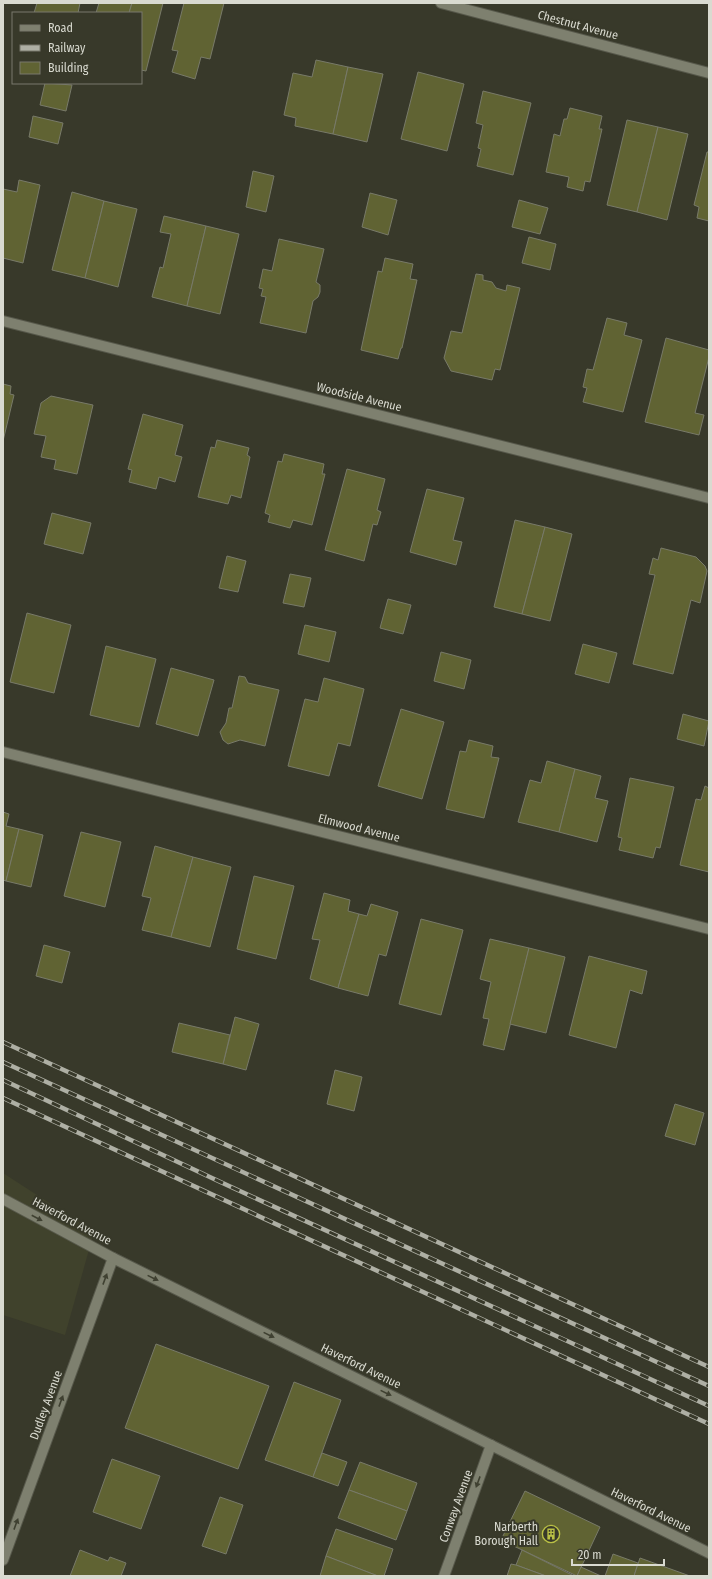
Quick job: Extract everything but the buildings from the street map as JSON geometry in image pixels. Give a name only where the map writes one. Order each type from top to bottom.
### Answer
[{"type":"street","name":"Chestnut Avenue","points":[[441,3],[709,73]]},
{"type":"street","name":"Woodside Avenue","points":[[3,321],[709,498]]},
{"type":"street","name":"Elmwood Avenue","points":[[3,752],[709,929]]},
{"type":"street","name":"Haverford Avenue","points":[[3,1199],[113,1258],[709,1553]]},
{"type":"street","name":"Dudley Avenue","points":[[3,1560],[113,1258]]},
{"type":"street","name":"Conway Avenue","points":[[444,1576],[491,1445]]},
{"type":"shaded area","points":[[3,1173],[94,1232],[65,1335],[3,1315]]},
{"type":"railway","points":[[3,1042],[709,1367]]},
{"type":"railway","points":[[3,1062],[709,1386]]},
{"type":"railway","points":[[3,1080],[229,1186],[709,1406]]},
{"type":"railway","points":[[3,1098],[709,1424]]},
{"type":"place","name":"Narberth Borough Hall","points":[[551,1534]]}]
